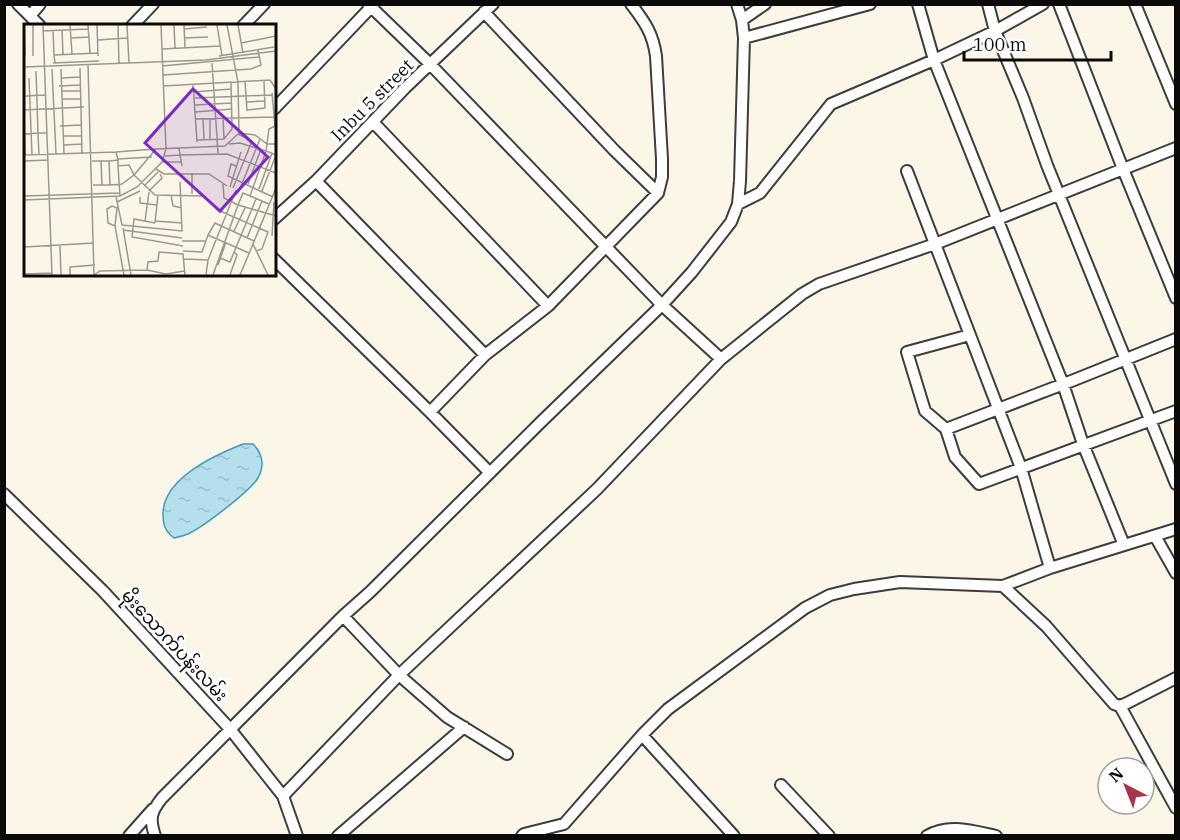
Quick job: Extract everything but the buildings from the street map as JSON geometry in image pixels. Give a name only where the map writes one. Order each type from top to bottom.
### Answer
[{"type":"street","points":[[18,4],[38,24]]},
{"type":"street","points":[[30,16],[40,4]]},
{"type":"street","points":[[134,24],[153,4]]},
{"type":"street","points":[[245,24],[264,4]]},
{"type":"street","points":[[430,412],[485,355],[548,306],[658,193],[662,177],[662,159],[654,40],[632,4]]},
{"type":"street","points":[[129,836],[162,798],[343,616],[662,305],[731,222],[738,204],[744,38],[737,4]]},
{"type":"street","points":[[742,20],[765,4]]},
{"type":"street","points":[[744,38],[870,4]]},
{"type":"street","points":[[918,4],[934,60],[1063,384],[1083,444],[1124,545]]},
{"type":"street","points":[[988,4],[994,30],[1176,484]]},
{"type":"street","points":[[738,204],[760,193],[831,104],[934,60],[1043,4]]},
{"type":"street","points":[[1059,4],[1176,298]]},
{"type":"street","points":[[1135,4],[1176,104]]},
{"type":"street","points":[[276,106],[371,6],[430,64],[662,305],[721,359]]},
{"type":"street","points":[[488,8],[614,150],[658,193]]},
{"type":"street","name":"Inbu 5 street","points":[[276,217],[316,181],[488,8]]},
{"type":"street","points":[[373,122],[548,306]]},
{"type":"street","points":[[283,796],[399,675],[597,489],[721,359],[802,294],[819,284],[935,244],[1176,148]]},
{"type":"street","points":[[907,171],[1021,468],[1050,568]]},
{"type":"street","points":[[316,181],[485,355]]},
{"type":"street","points":[[276,261],[490,473]]},
{"type":"street","points":[[970,335],[907,352],[925,411],[945,429],[955,457],[979,484],[1176,411]]},
{"type":"street","points":[[945,429],[1176,339]]},
{"type":"street","name":"မိုးသောက်ပန်းလမ်း","points":[[4,494],[103,591],[230,729],[283,796],[297,836]]},
{"type":"street","points":[[522,836],[564,824],[642,735],[668,709],[805,608],[830,595],[900,582],[1003,586],[1050,568],[1176,529]]},
{"type":"street","points":[[1155,536],[1176,573]]},
{"type":"street","points":[[1003,586],[1046,626],[1108,698],[1120,706],[1176,808]]},
{"type":"street","points":[[343,616],[399,675],[439,710],[507,754]]},
{"type":"street","points":[[1120,706],[1176,678]]},
{"type":"street","points":[[338,836],[464,728]]},
{"type":"street","points":[[642,735],[734,836]]},
{"type":"street","points":[[781,785],[829,836]]},
{"type":"street","points":[[154,808],[151,817],[155,836]]},
{"type":"street","points":[[927,836],[943,829],[956,828],[996,836]]},
{"type":"water","points":[[243,444],[253,444],[261,456],[262,469],[258,478],[236,500],[214,517],[188,534],[174,538],[164,525],[163,518],[165,501],[172,490],[192,470]]}]
